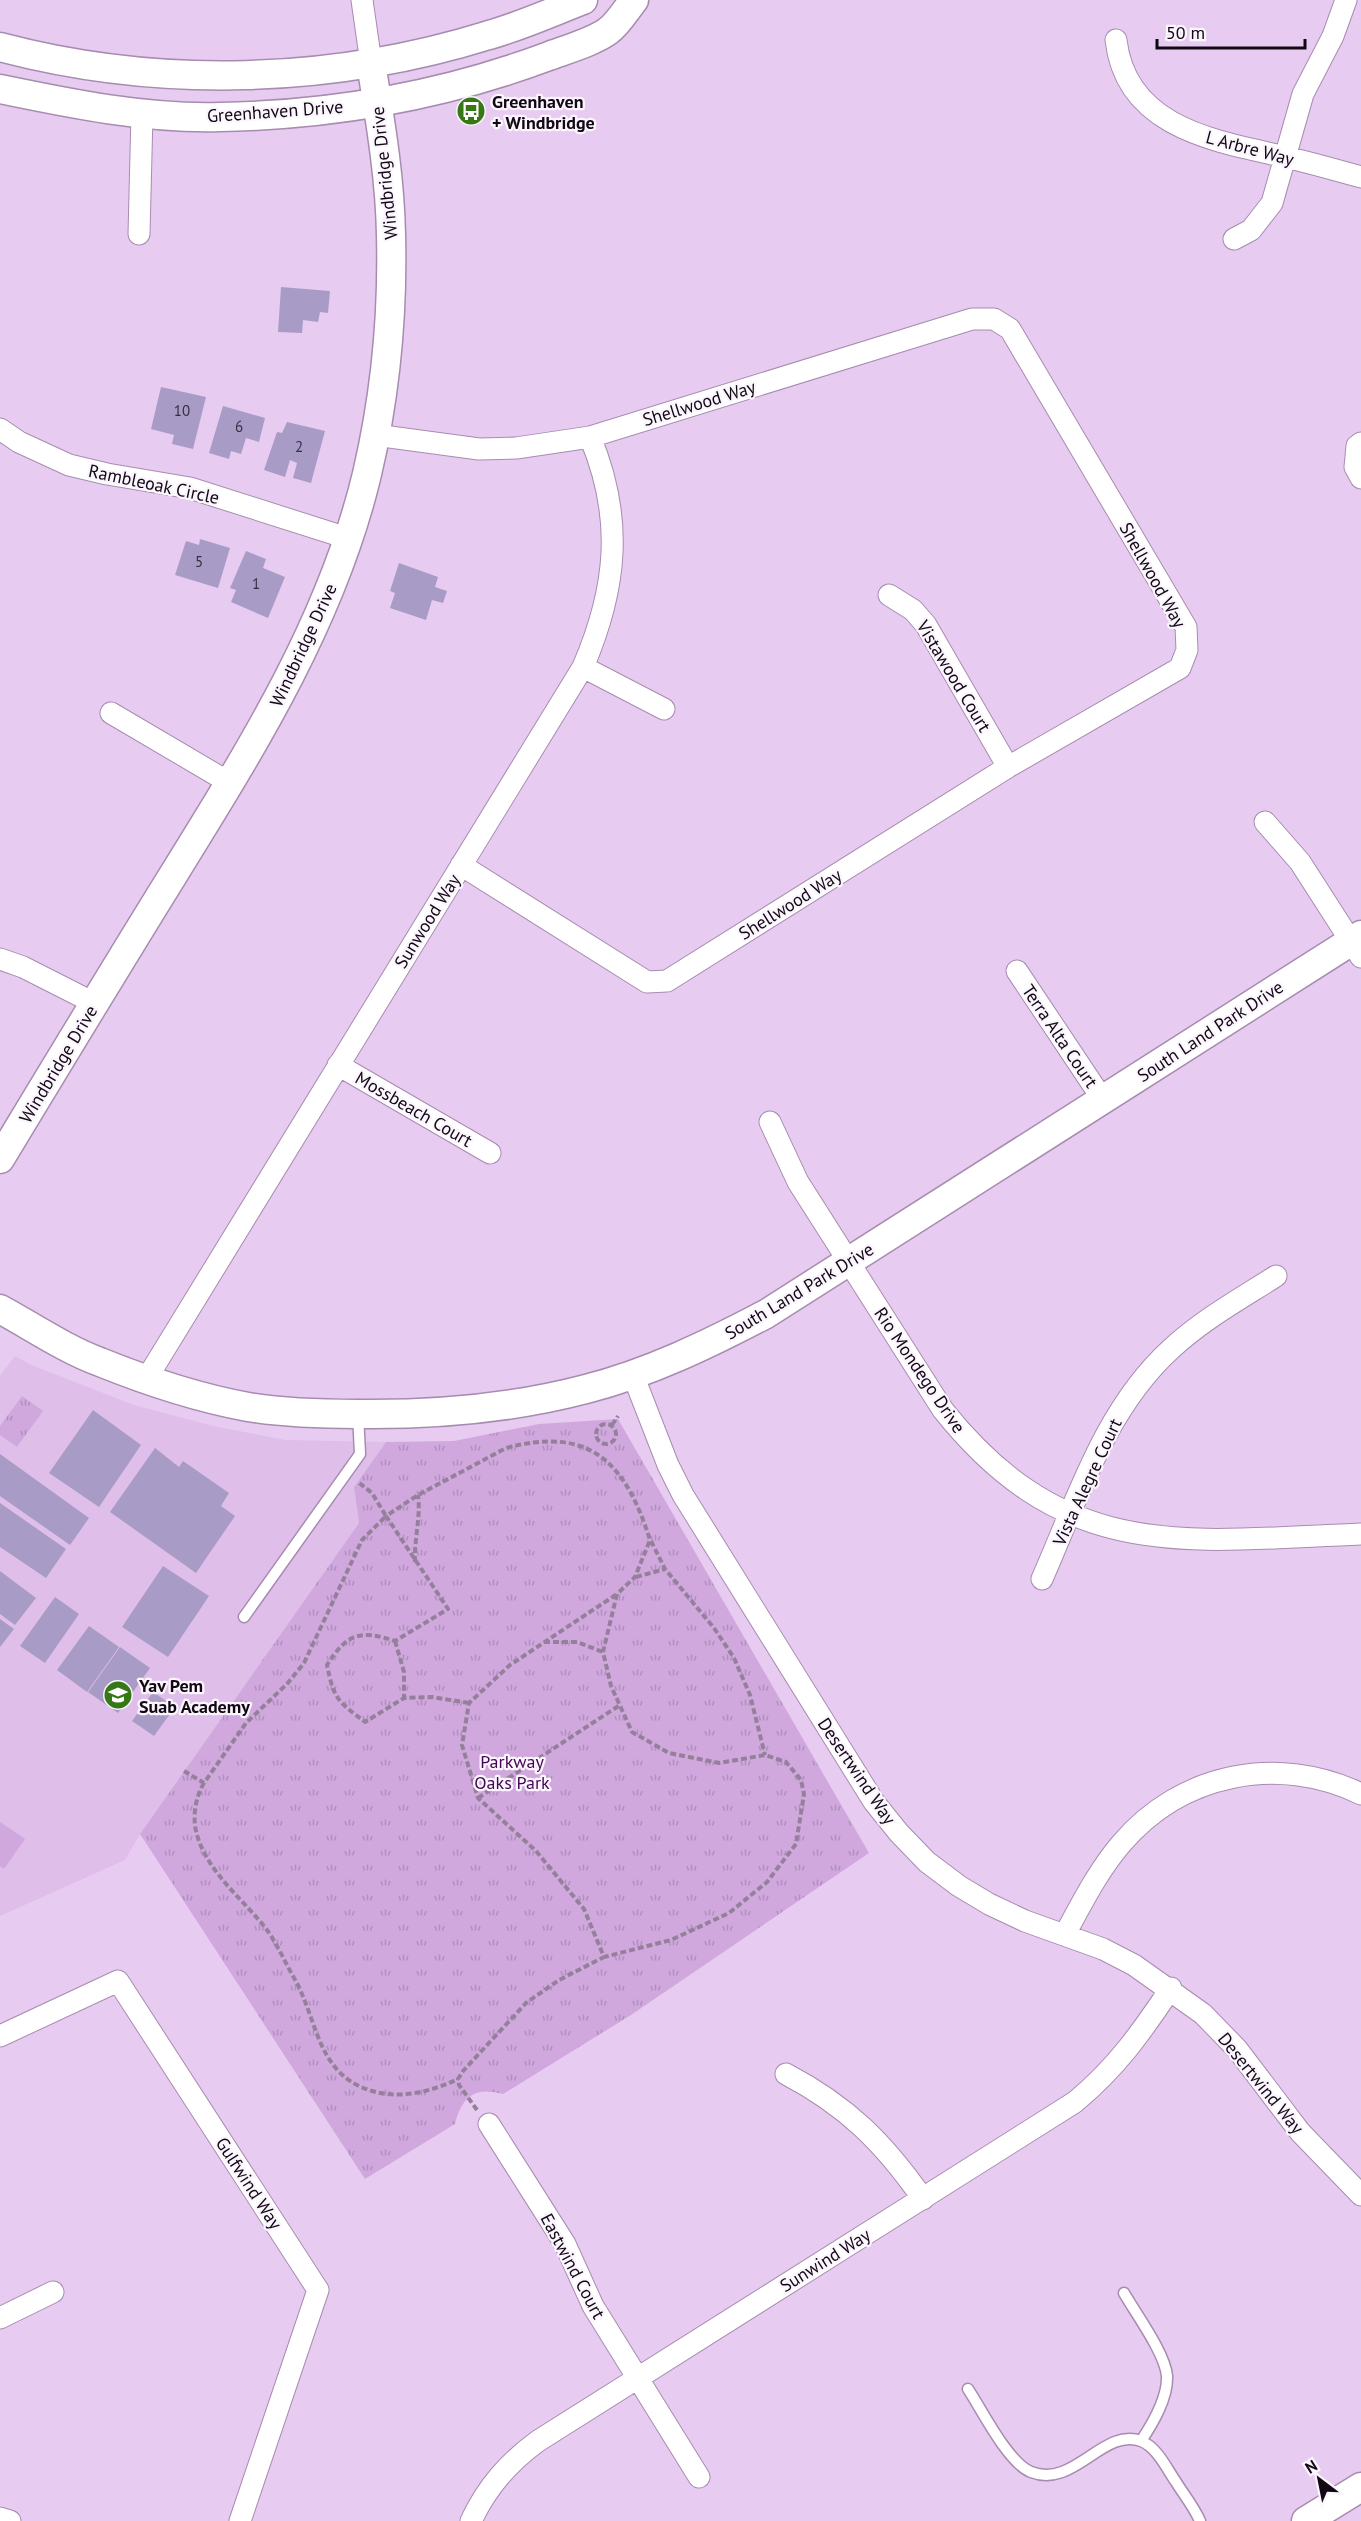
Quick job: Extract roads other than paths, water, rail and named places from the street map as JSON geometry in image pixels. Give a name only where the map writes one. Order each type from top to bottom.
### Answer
[{"type":"street","points":[[362,0],[371,63]]},
{"type":"street","points":[[0,47],[74,63],[154,74],[198,76],[297,71],[371,63],[435,50],[491,35],[583,0]]},
{"type":"street","name":"Greenhaven Drive","points":[[0,88],[66,103],[142,114],[219,118],[377,103],[444,90],[503,73],[557,53],[608,32],[634,0]]},
{"type":"street","points":[[1234,239],[1251,230],[1272,203],[1303,94],[1334,36],[1346,0]]},
{"type":"street","name":"L Arbre Way","points":[[1116,40],[1121,69],[1131,88],[1164,117],[1213,141],[1361,177]]},
{"type":"street","name":"Windbridge Drive","points":[[0,1159],[230,783],[298,662],[325,602],[347,538],[366,476],[375,435],[391,296],[389,206],[371,63]]},
{"type":"street","points":[[139,234],[142,114]]},
{"type":"street","name":"Shellwood Way","points":[[375,435],[479,448],[516,448],[590,437],[972,319],[994,319],[1010,329],[1185,627],[1187,650],[1180,668],[1008,767],[667,981],[647,982],[461,866]]},
{"type":"street","name":"Rambleoak Circle","points":[[0,429],[18,442],[69,465],[106,474],[190,488],[347,538]]},
{"type":"street","name":"Sunwood Way","points":[[147,1378],[583,667],[607,602],[612,565],[610,500],[603,468],[590,437]]},
{"type":"street","points":[[1361,442],[1357,446],[1355,467],[1361,478]]},
{"type":"street","name":"Vistawood Court","points":[[889,595],[913,610],[926,625],[1008,767]]},
{"type":"street","points":[[583,667],[664,709]]},
{"type":"street","points":[[111,713],[230,783]]},
{"type":"street","points":[[1265,822],[1300,862],[1358,944]]},
{"type":"street","name":"South Land Park Drive","points":[[0,1309],[100,1362],[210,1398],[249,1407],[302,1414],[409,1415],[493,1408],[588,1389],[633,1375],[709,1344],[766,1314],[1103,1100],[1358,944]]},
{"type":"street","points":[[0,959],[23,967],[94,1003]]},
{"type":"street","name":"Terra Alta Court","points":[[1017,971],[1103,1100]]},
{"type":"street","name":"Mossbeach Court","points":[[338,1065],[490,1153]]},
{"type":"street","name":"Rio Mondego Drive","points":[[770,1122],[798,1182],[943,1410],[967,1440],[994,1466],[1024,1489],[1097,1525],[1171,1540],[1361,1534]]},
{"type":"street","name":"Vista Alegre Court","points":[[1042,1579],[1103,1439],[1143,1379],[1169,1350],[1199,1325],[1276,1276]]},
{"type":"street","name":"Desertwind Way","points":[[633,1375],[668,1465],[682,1494],[874,1802],[899,1833],[920,1855],[959,1886],[989,1904],[1025,1921],[1065,1934],[1134,1965],[1171,1988],[1203,2014],[1238,2049],[1300,2132],[1361,2195]]},
{"type":"street","points":[[1065,1934],[1089,1889],[1121,1843],[1147,1818],[1183,1793],[1221,1779],[1264,1772],[1315,1777],[1361,1794]]},
{"type":"street","name":"Gulfwind Way","points":[[0,2036],[118,1981],[318,2290],[240,2521]]},
{"type":"street","name":"Sunwind Way","points":[[471,2521],[481,2500],[498,2476],[519,2455],[1075,2103],[1129,2050],[1171,1988]]},
{"type":"street","points":[[786,2074],[838,2104],[870,2131],[898,2162],[923,2199]]},
{"type":"street","name":"Eastwind Court","points":[[489,2124],[565,2244],[593,2306],[699,2477]]},
{"type":"street","points":[[0,2318],[53,2292]]},
{"type":"street","points":[[1306,2521],[1361,2487]]},
{"type":"street","points":[[0,2518],[10,2521]]},
{"type":"lane","points":[[244,1617],[360,1454],[358,1414]]},
{"type":"lane","points":[[1124,2293],[1164,2364],[1167,2378],[1162,2401],[1142,2441]]},
{"type":"lane","points":[[968,2389],[1014,2459],[1031,2472],[1058,2474],[1112,2444],[1126,2440],[1142,2441],[1163,2462],[1200,2521]]},
{"type":"place","name":"Greenhaven + Windbridge","points":[[471,111]]},
{"type":"place","name":"Yav Pem Suab Academy","points":[[118,1695]]},
{"type":"park label","name":"Parkway Oaks Park","points":[[512,1771]]}]
